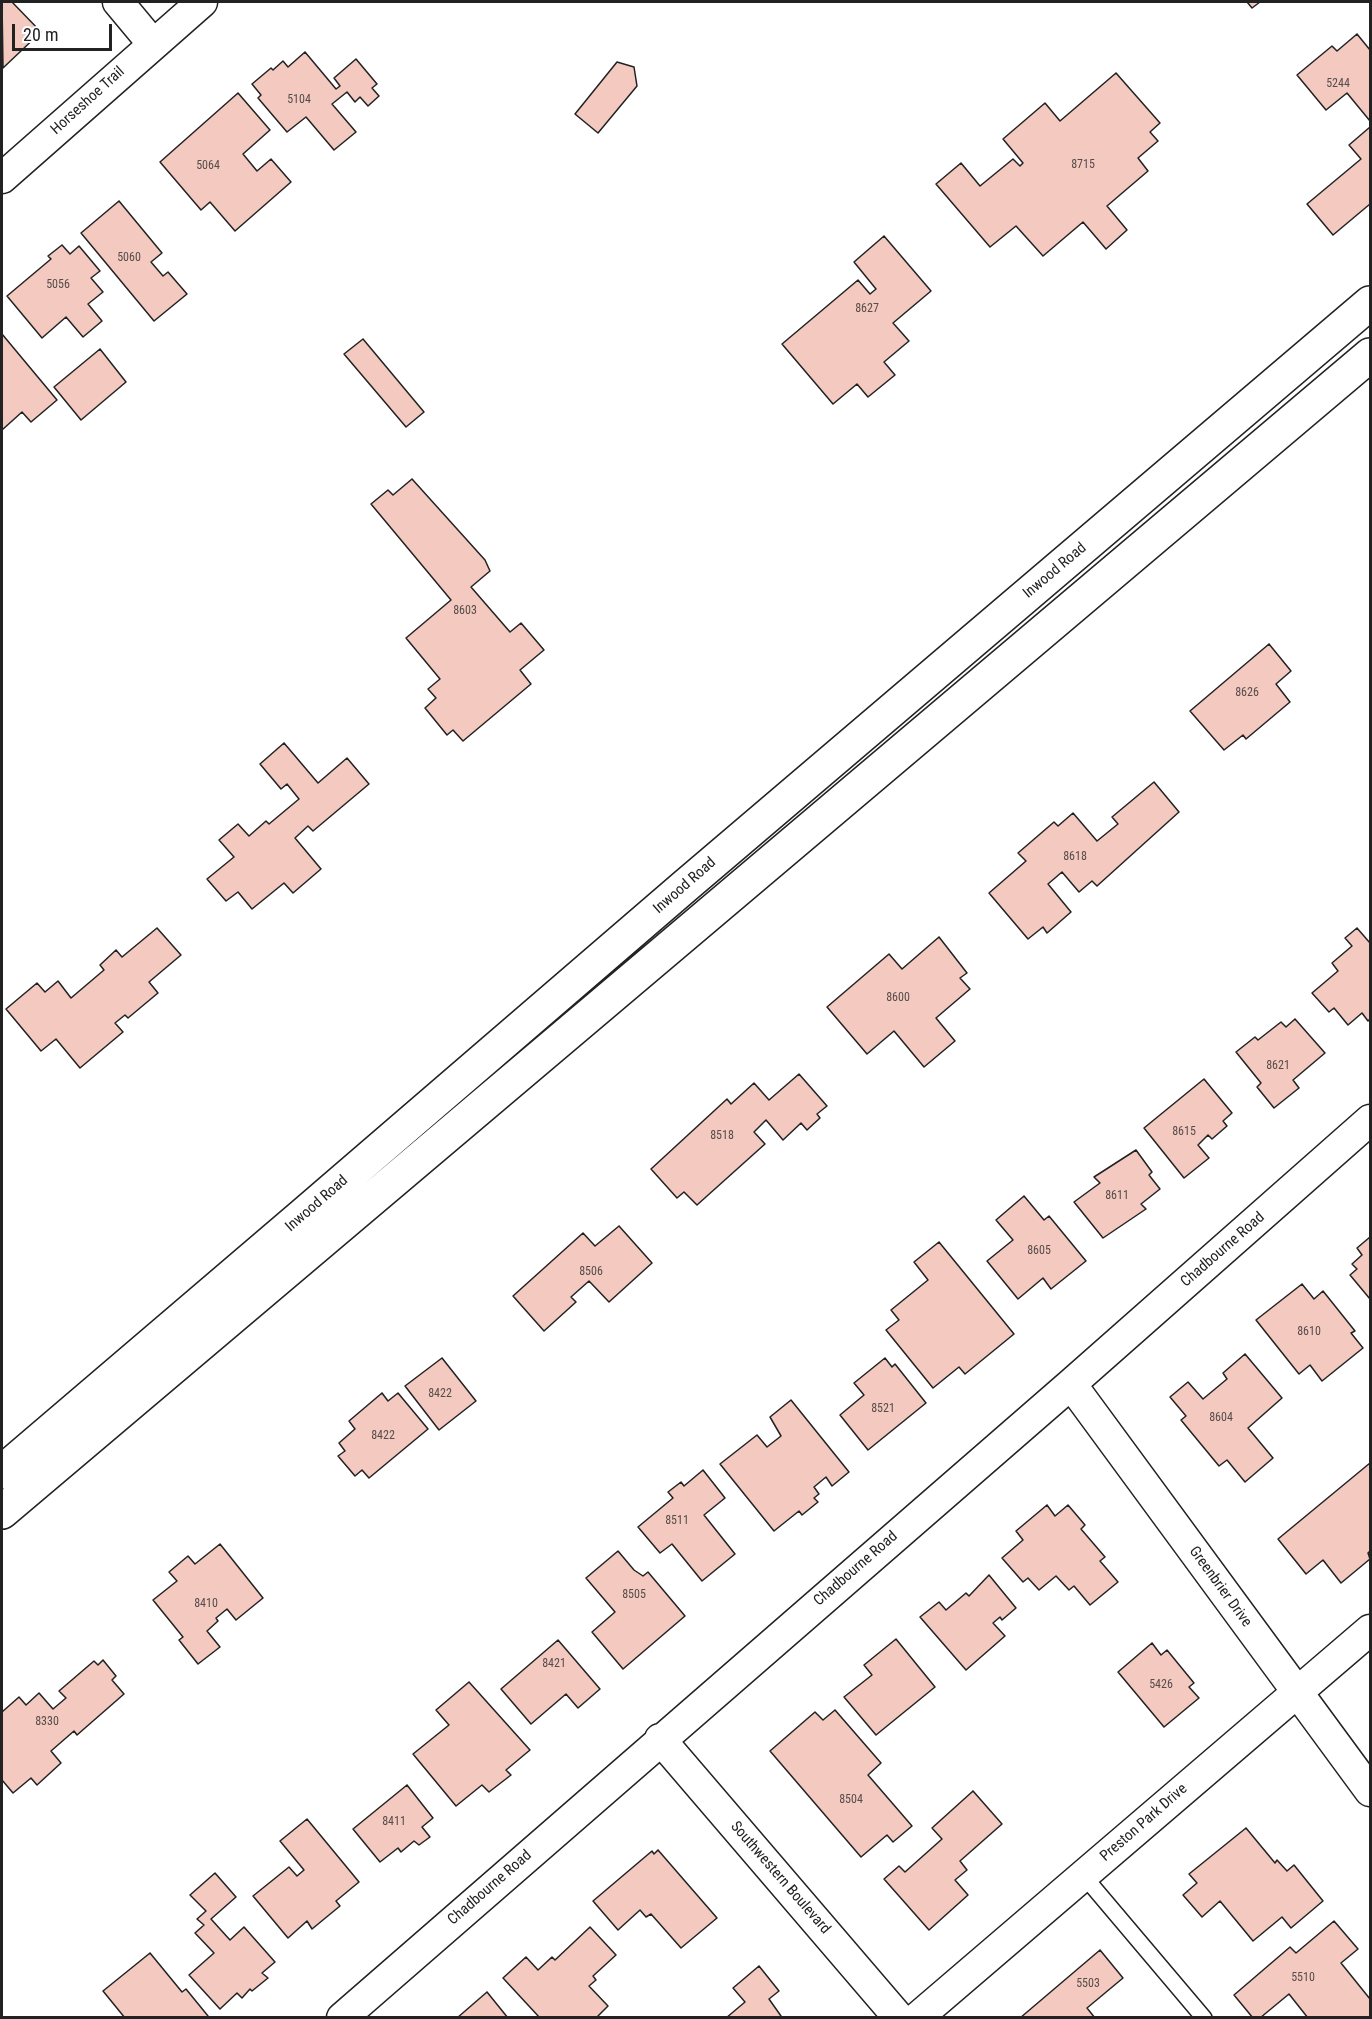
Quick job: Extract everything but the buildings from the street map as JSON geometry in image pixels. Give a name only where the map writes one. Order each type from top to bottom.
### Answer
[{"type":"main road","name":"Inwood Road","points":[[2,1512],[147,1369],[684,887],[1371,303]]},
{"type":"main road","name":"Inwood Road","points":[[2,1472],[147,1369],[706,916],[1371,355]]},
{"type":"main road","points":[[1130,508],[1154,537]]},
{"type":"main road","points":[[684,887],[706,916]]},
{"type":"street","points":[[118,2],[153,44]]},
{"type":"street","name":"Horseshoe Trail","points":[[2,178],[202,2]]},
{"type":"street","name":"Chadbourne Road","points":[[342,2018],[1371,1120]]},
{"type":"street","name":"Greenbrier Drive","points":[[1071,1384],[1371,1791]]},
{"type":"street","name":"Preston Park Drive","points":[[917,2018],[1371,1630]]},
{"type":"street","name":"Southwestern Boulevard","points":[[660,1739],[899,2018]]},
{"type":"lane","points":[[1083,1875],[1204,2018]]}]
